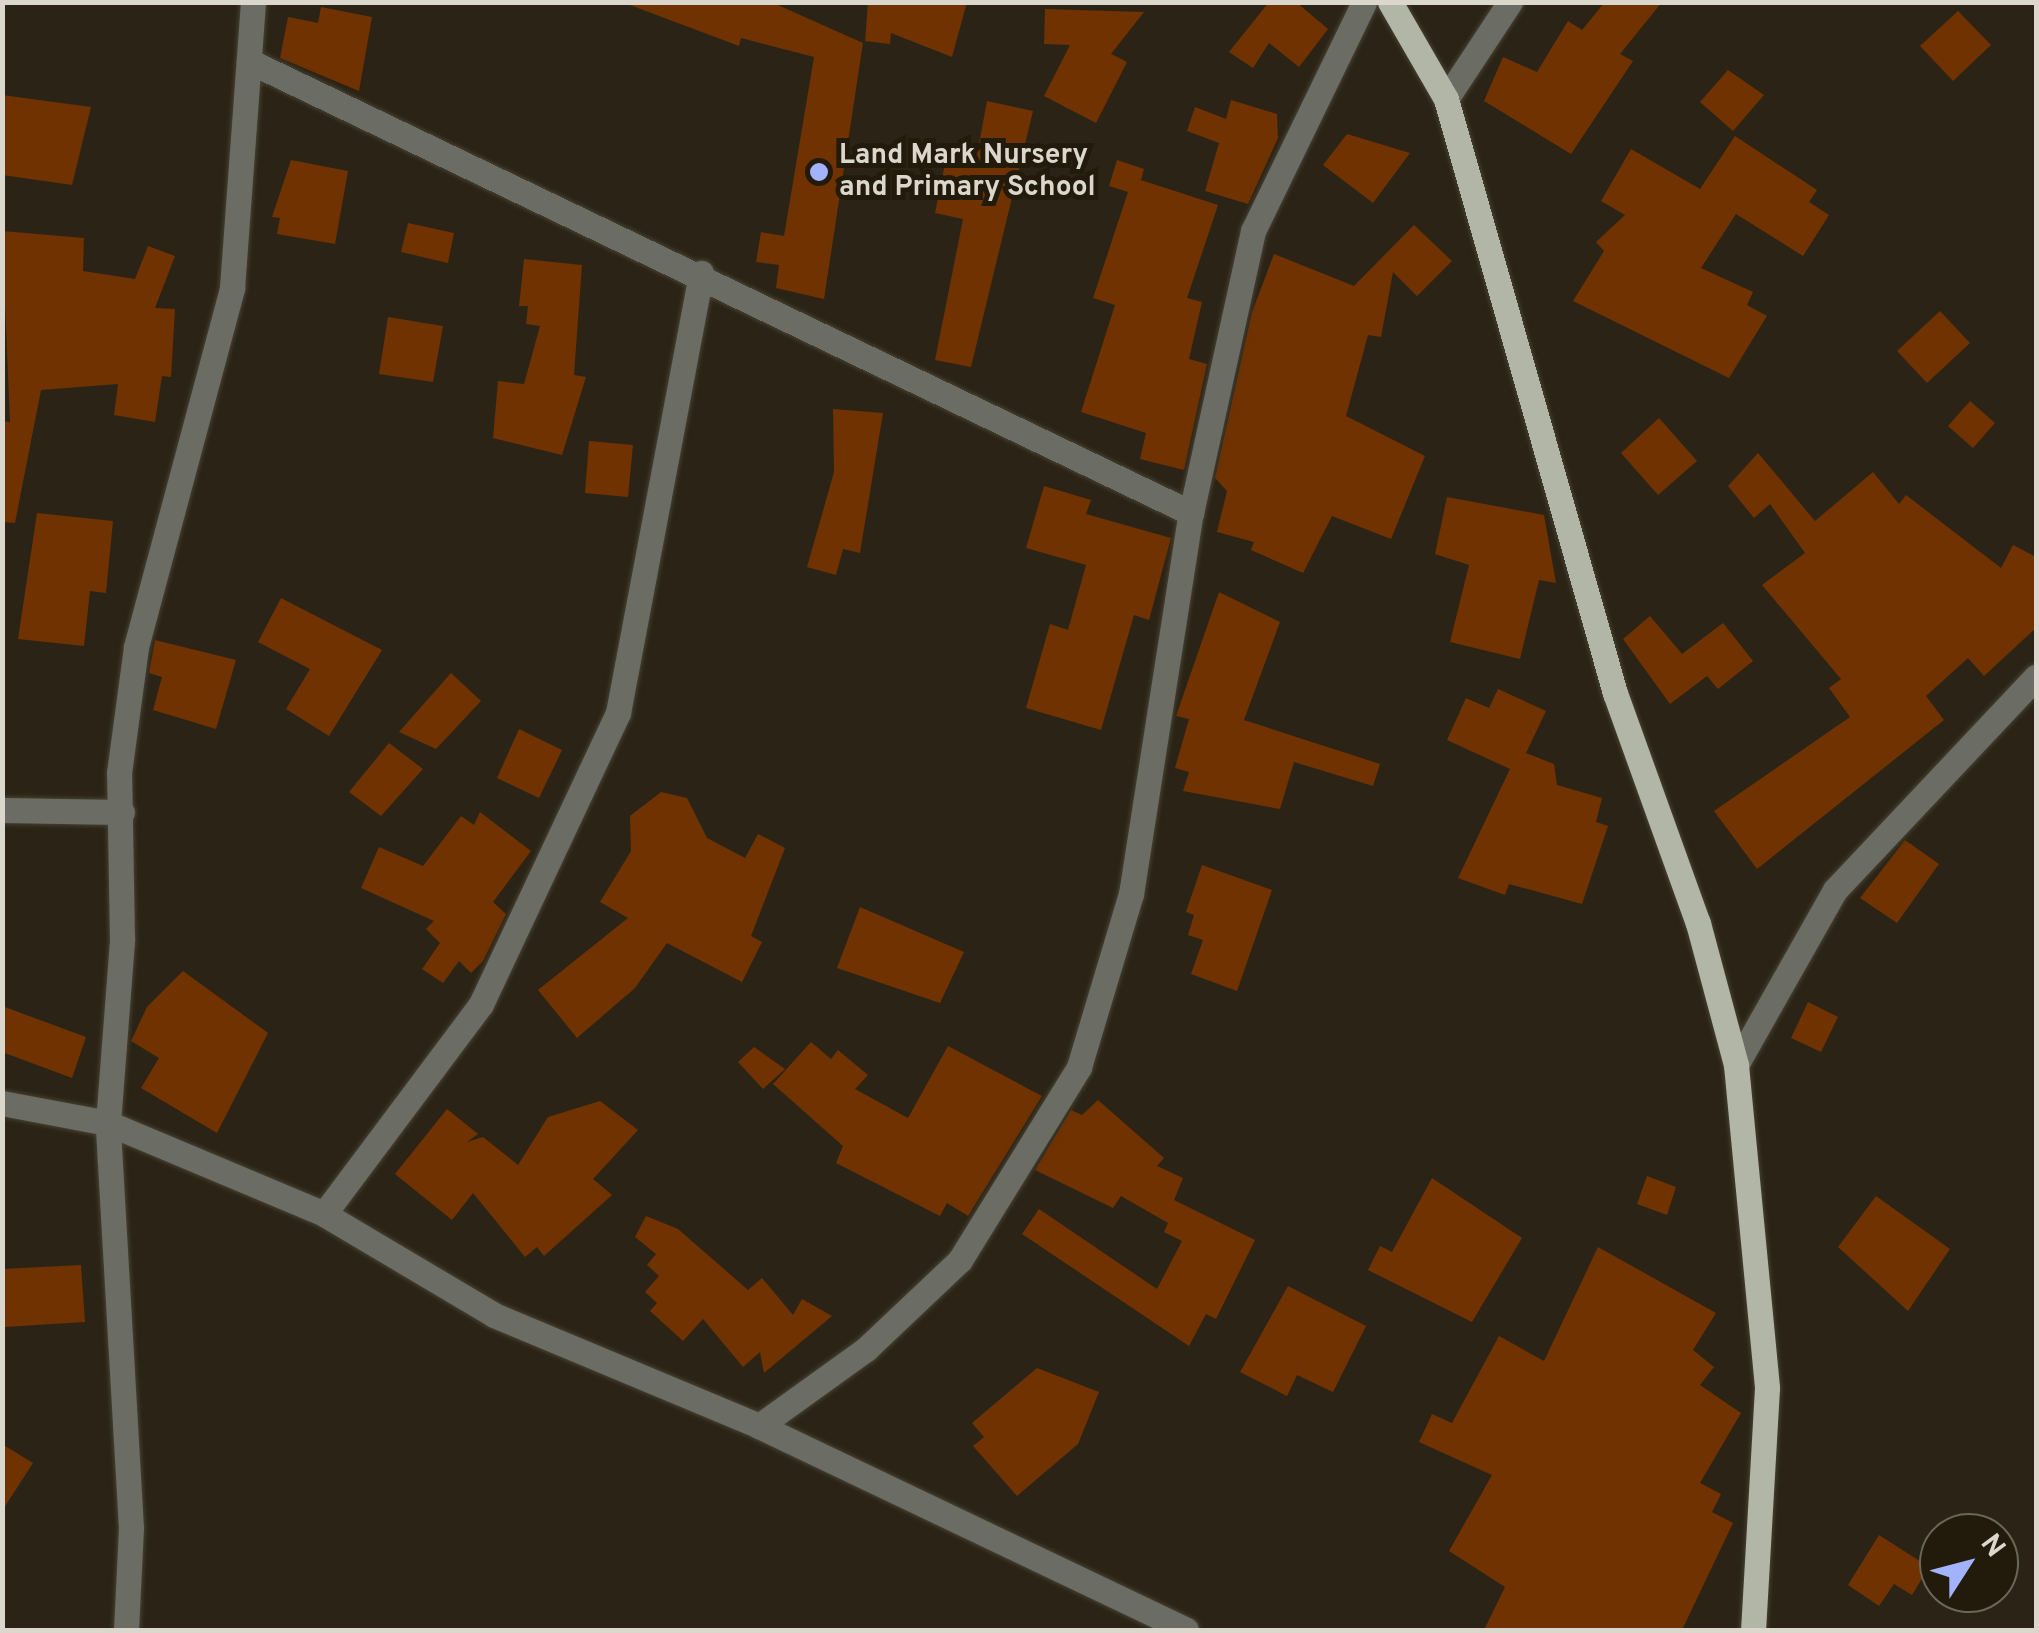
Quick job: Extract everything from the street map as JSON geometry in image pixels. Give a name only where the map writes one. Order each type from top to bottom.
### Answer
[{"type":"main road","points":[[1390,2],[1446,100],[1615,693],[1698,923],[1736,1065],[1767,1388],[1753,1630]]},
{"type":"street","points":[[126,1630],[131,1528],[108,1123],[122,812],[136,647],[232,288],[253,2]]},
{"type":"street","points":[[759,1426],[866,1349],[960,1260],[1079,1067],[1132,894],[1190,513],[1253,231],[1364,2]]},
{"type":"street","points":[[1446,100],[1510,2]]},
{"type":"street","points":[[249,61],[701,272],[1190,513]]},
{"type":"street","points":[[324,1214],[481,1004],[618,714],[701,272]]},
{"type":"street","points":[[1736,1065],[1835,890],[2036,677]]},
{"type":"street","points":[[2,810],[122,812]]},
{"type":"street","points":[[2,1104],[108,1123],[324,1214],[494,1315],[759,1426],[1186,1630]]},
{"type":"building","name":"Land Mark Nursery and Primary School","points":[[622,2],[771,2],[863,43],[824,299],[776,288],[779,265],[756,262],[761,232],[784,236],[814,57],[741,38],[739,46]]},
{"type":"building","points":[[868,2],[967,2],[952,57],[891,33],[890,44],[865,41]]},
{"type":"building","points":[[1269,2],[1296,2],[1328,29],[1299,67],[1269,43],[1253,68],[1229,52]]},
{"type":"building","points":[[1605,2],[1662,2],[1620,54],[1633,61],[1571,154],[1484,101],[1503,57],[1537,72],[1568,21],[1582,30]]},
{"type":"building","points":[[321,7],[372,17],[359,91],[280,58],[288,17],[318,23]]},
{"type":"building","points":[[1045,9],[1144,12],[1111,54],[1127,62],[1096,123],[1044,96],[1070,45],[1044,44]]},
{"type":"building","points":[[1958,11],[1991,45],[1953,81],[1920,46]]},
{"type":"building","points":[[1728,70],[1764,95],[1733,131],[1700,102]]},
{"type":"building","points":[[2,95],[91,107],[72,185],[2,175]]},
{"type":"building","points":[[1231,100],[1277,114],[1278,138],[1248,204],[1205,191],[1219,143],[1187,131],[1195,107],[1226,119]]},
{"type":"building","points":[[987,101],[1033,111],[971,367],[935,360],[963,219],[935,213],[947,154],[976,160]]},
{"type":"building","points":[[1347,134],[1410,153],[1373,203],[1323,165]]},
{"type":"building","points":[[1735,136],[1817,190],[1809,202],[1829,215],[1803,256],[1736,214],[1701,268],[1753,292],[1747,305],[1767,316],[1729,378],[1573,301],[1604,251],[1596,242],[1625,215],[1601,201],[1631,149],[1700,189]]},
{"type":"building","points":[[291,160],[348,171],[335,244],[277,234],[280,218],[272,217]]},
{"type":"building","points":[[1117,160],[1144,169],[1141,180],[1218,205],[1187,298],[1202,302],[1189,359],[1207,364],[1184,470],[1140,459],[1146,433],[1081,412],[1115,305],[1093,298],[1128,192],[1109,186]]},
{"type":"building","points":[[408,223],[454,233],[448,263],[401,252]]},
{"type":"building","points":[[1414,225],[1452,261],[1417,296],[1393,272],[1381,337],[1368,335],[1346,416],[1425,456],[1391,539],[1332,516],[1303,573],[1251,550],[1254,542],[1217,532],[1227,491],[1215,478],[1252,312],[1274,254],[1354,286]]},
{"type":"building","points":[[2,231],[84,238],[83,271],[135,279],[148,246],[175,256],[155,308],[175,309],[171,377],[162,376],[155,422],[114,415],[118,384],[41,390],[15,523],[2,522],[2,421],[10,422]]},
{"type":"building","points":[[524,259],[582,265],[574,375],[586,377],[562,455],[493,438],[498,381],[524,384],[540,326],[526,324],[528,306],[519,306]]},
{"type":"building","points":[[1940,311],[1970,343],[1927,383],[1897,351]]},
{"type":"building","points":[[388,317],[443,326],[433,382],[379,374]]},
{"type":"building","points":[[1970,401],[1995,423],[1973,448],[1948,426]]},
{"type":"building","points":[[833,409],[883,413],[860,553],[843,549],[836,575],[807,567],[834,472]]},
{"type":"building","points":[[1659,418],[1697,461],[1658,495],[1621,453]]},
{"type":"building","points":[[589,441],[633,445],[628,497],[585,493]]},
{"type":"building","points":[[1758,453],[1815,521],[1873,472],[1899,504],[1906,495],[2001,568],[2013,545],[2036,557],[2036,628],[1984,676],[1968,658],[1926,696],[1944,720],[1757,869],[1714,811],[1850,717],[1829,688],[1841,679],[1762,585],[1805,553],[1770,504],[1754,518],[1728,486]]},
{"type":"building","points":[[1044,486],[1091,500],[1086,514],[1171,538],[1149,620],[1134,615],[1101,730],[1026,708],[1050,624],[1068,630],[1086,565],[1026,548]]},
{"type":"building","points":[[1447,497],[1544,515],[1556,583],[1539,580],[1520,659],[1450,642],[1469,565],[1435,554]]},
{"type":"building","points":[[37,513],[113,521],[106,593],[90,591],[84,646],[18,639]]},
{"type":"building","points":[[1219,592],[1280,622],[1244,720],[1380,764],[1373,786],[1294,762],[1280,809],[1183,791],[1189,772],[1175,768],[1189,719],[1176,716]]},
{"type":"building","points":[[281,598],[382,650],[329,736],[286,709],[310,669],[258,642]]},
{"type":"building","points":[[1650,616],[1682,654],[1723,623],[1753,661],[1718,689],[1707,676],[1670,704],[1623,639]]},
{"type":"building","points":[[155,640],[236,660],[216,729],[153,710],[162,677],[149,673]]},
{"type":"building","points":[[451,673],[481,701],[436,749],[399,732]]},
{"type":"building","points":[[1498,689],[1546,711],[1526,753],[1554,764],[1557,785],[1602,798],[1596,822],[1608,826],[1582,904],[1509,884],[1505,895],[1458,878],[1510,769],[1447,740],[1466,698],[1489,708]]},
{"type":"building","points":[[519,729],[562,750],[539,798],[497,778]]},
{"type":"building","points":[[389,743],[423,769],[381,816],[349,792]]},
{"type":"building","points":[[661,792],[687,798],[707,838],[745,858],[758,834],[785,848],[751,936],[762,942],[742,982],[667,943],[635,988],[577,1038],[538,990],[628,918],[600,902],[631,851],[630,816]]},
{"type":"building","points":[[480,812],[531,851],[493,902],[506,914],[483,961],[471,973],[459,961],[443,983],[422,969],[440,943],[426,929],[434,921],[361,888],[379,847],[423,866],[461,816],[474,825]]},
{"type":"building","points":[[1905,840],[1939,864],[1897,923],[1860,898]]},
{"type":"building","points":[[1202,865],[1272,890],[1237,991],[1191,974],[1203,940],[1188,935],[1194,915],[1186,912]]},
{"type":"building","points":[[860,907],[964,952],[940,1003],[837,968]]},
{"type":"building","points":[[183,971],[268,1033],[217,1133],[141,1088],[159,1058],[131,1041],[147,1007]]},
{"type":"building","points":[[1808,1002],[1838,1017],[1821,1052],[1791,1038]]},
{"type":"building","points":[[2,1006],[86,1037],[72,1078],[2,1052]]},
{"type":"building","points":[[811,1042],[831,1059],[838,1050],[868,1075],[855,1089],[908,1118],[948,1046],[1042,1096],[968,1216],[947,1203],[940,1216],[836,1163],[843,1146],[773,1084]]},
{"type":"building","points":[[754,1047],[785,1069],[763,1089],[738,1062]]},
{"type":"building","points":[[1098,1100],[1164,1158],[1157,1166],[1183,1178],[1174,1200],[1255,1240],[1216,1319],[1206,1314],[1189,1346],[1022,1234],[1039,1209],[1157,1289],[1182,1241],[1164,1232],[1168,1223],[1121,1196],[1113,1208],[1035,1170],[1071,1110],[1082,1115]]},
{"type":"building","points":[[600,1101],[638,1130],[593,1179],[612,1195],[544,1256],[537,1247],[525,1257],[473,1193],[452,1220],[395,1174],[447,1109],[478,1134],[467,1142],[483,1137],[518,1165],[548,1117]]},
{"type":"building","points":[[1647,1176],[1676,1187],[1667,1215],[1637,1204]]},
{"type":"building","points":[[1432,1178],[1522,1238],[1472,1322],[1368,1270],[1380,1246],[1392,1252]]},
{"type":"building","points":[[1876,1196],[1950,1249],[1908,1311],[1838,1247]]},
{"type":"building","points":[[646,1216],[678,1229],[748,1290],[762,1278],[793,1315],[802,1299],[832,1316],[764,1373],[760,1352],[743,1367],[703,1319],[683,1341],[650,1311],[657,1303],[645,1292],[659,1276],[647,1265],[656,1254],[635,1237]]},
{"type":"building","points":[[1598,1247],[1716,1313],[1693,1350],[1714,1367],[1700,1385],[1741,1413],[1700,1483],[1721,1494],[1712,1512],[1733,1523],[1682,1630],[1484,1630],[1505,1587],[1449,1551],[1492,1475],[1419,1442],[1432,1414],[1452,1423],[1499,1336],[1544,1361]]},
{"type":"building","points":[[81,1265],[85,1322],[5,1327],[2,1269]]},
{"type":"building","points":[[1288,1286],[1366,1326],[1333,1392],[1297,1375],[1287,1396],[1240,1372]]},
{"type":"building","points":[[1037,1368],[1099,1392],[1078,1444],[1017,1496],[973,1446],[984,1437],[972,1423]]},
{"type":"building","points":[[2,1444],[33,1463],[2,1511]]},
{"type":"building","points":[[1879,1535],[1919,1561],[1919,1583],[1912,1595],[1894,1584],[1879,1606],[1848,1585]]},
{"type":"place","name":"Land Mark Nursery and Primary School","points":[[819,172]]}]
